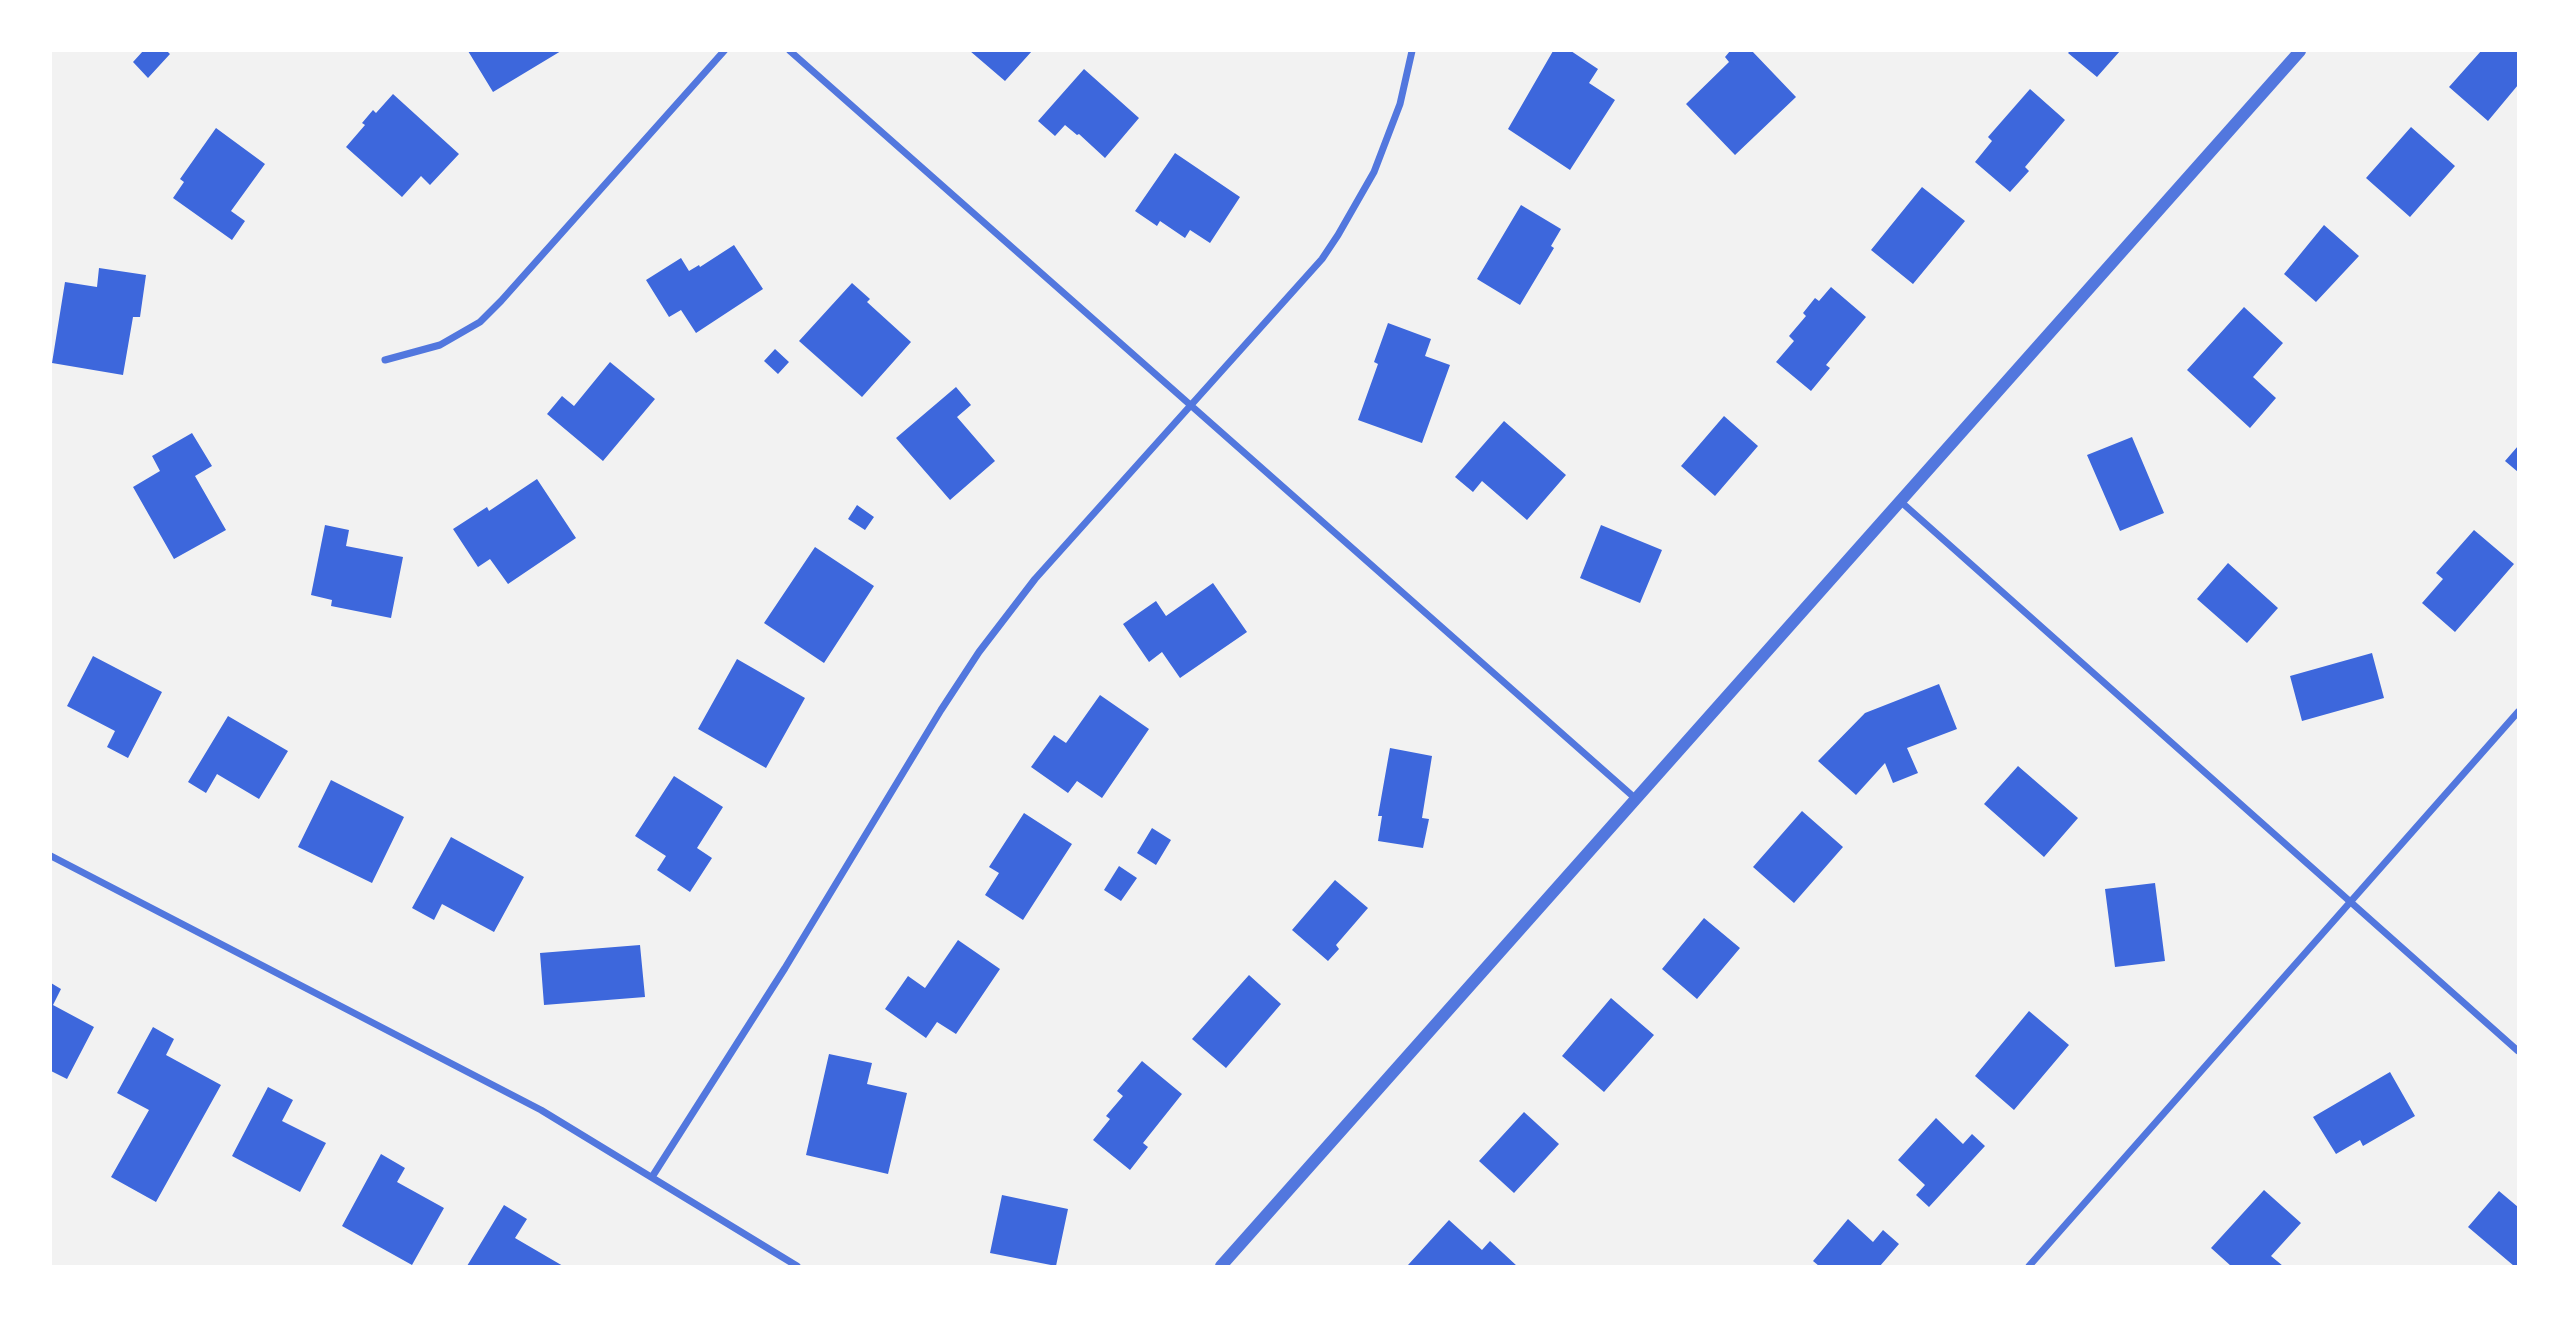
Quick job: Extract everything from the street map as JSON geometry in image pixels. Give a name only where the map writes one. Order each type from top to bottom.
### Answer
[{"type":"street","points":[[385,360],[440,345],[480,322],[724,51]]},
{"type":"street","points":[[790,51],[1636,799]]},
{"type":"street","points":[[652,1177],[785,968],[941,710],[979,653],[1035,579],[1322,259],[1374,172],[1400,104],[1412,51]]},
{"type":"street","points":[[1221,1266],[2300,51]]},
{"type":"street","points":[[1900,500],[2518,1051]]},
{"type":"street","points":[[2029,1266],[2518,712]]},
{"type":"street","points":[[51,856],[541,1110],[797,1266]]},
{"type":"building","points":[[143,51],[167,51],[170,54],[148,78],[133,62]]},
{"type":"building","points":[[468,51],[561,51],[493,92]]},
{"type":"building","points":[[970,51],[1032,51],[1005,81]]},
{"type":"building","points":[[1553,51],[1571,51],[1598,69],[1589,83],[1615,100],[1570,170],[1508,129]]},
{"type":"building","points":[[1730,51],[1752,51],[1796,97],[1735,155],[1686,104],[1729,62],[1725,57]]},
{"type":"building","points":[[2120,51],[2097,77],[2068,53]]},
{"type":"building","points":[[2481,51],[2518,51],[2518,85],[2488,121],[2449,87]]},
{"type":"building","points":[[1084,69],[1139,118],[1105,158],[1065,125],[1055,136],[1038,121]]},
{"type":"building","points":[[2030,89],[2065,120],[2025,167],[2029,171],[2010,192],[1975,162],[1992,141],[1988,137]]},
{"type":"building","points":[[393,94],[459,154],[430,185],[421,176],[402,197],[346,147],[365,125],[362,123],[373,110],[376,113]]},
{"type":"building","points":[[2411,127],[2455,166],[2410,217],[2366,178]]},
{"type":"building","points":[[216,128],[265,164],[231,211],[245,221],[232,240],[173,198],[184,182],[180,179]]},
{"type":"building","points":[[1175,153],[1240,197],[1210,243],[1190,230],[1185,238],[1160,221],[1157,226],[1135,211]]},
{"type":"building","points":[[1922,187],[1965,221],[1913,284],[1871,250]]},
{"type":"building","points":[[1521,205],[1561,229],[1551,246],[1554,248],[1520,305],[1477,279]]},
{"type":"building","points":[[2324,225],[2359,256],[2316,302],[2284,274]]},
{"type":"building","points":[[734,245],[763,289],[696,333],[681,310],[669,317],[646,280],[681,258],[689,271],[699,265],[700,267]]},
{"type":"building","points":[[99,268],[146,275],[140,317],[133,317],[123,375],[52,363],[65,282],[97,287]]},
{"type":"building","points":[[852,283],[870,299],[867,302],[911,342],[862,397],[799,341]]},
{"type":"building","points":[[1831,287],[1866,317],[1826,365],[1830,368],[1811,391],[1776,362],[1794,341],[1789,336],[1806,316],[1803,313],[1815,298],[1819,301]]},
{"type":"building","points":[[2244,307],[2283,343],[2253,377],[2276,398],[2250,428],[2187,370]]},
{"type":"building","points":[[1388,323],[1431,339],[1425,356],[1450,365],[1422,443],[1358,420],[1378,364],[1374,362]]},
{"type":"building","points":[[775,349],[789,362],[778,374],[764,361]]},
{"type":"building","points":[[610,362],[655,399],[603,461],[547,414],[562,396],[574,406]]},
{"type":"building","points":[[956,387],[971,405],[957,417],[995,461],[950,500],[896,438]]},
{"type":"building","points":[[1724,416],[1758,446],[1715,496],[1681,466]]},
{"type":"building","points":[[1504,421],[1566,475],[1527,520],[1482,481],[1473,492],[1455,477]]},
{"type":"building","points":[[192,433],[212,466],[195,476],[226,530],[174,559],[133,487],[160,471],[152,456]]},
{"type":"building","points":[[2132,437],[2164,513],[2120,531],[2087,455]]},
{"type":"building","points":[[2518,446],[2518,472],[2505,461]]},
{"type":"building","points":[[537,479],[576,538],[508,584],[490,559],[478,567],[453,529],[487,507],[489,511]]},
{"type":"building","points":[[857,505],[874,517],[865,530],[848,519]]},
{"type":"building","points":[[325,525],[349,530],[346,546],[403,557],[391,618],[331,606],[332,600],[311,595]]},
{"type":"building","points":[[1601,525],[1662,550],[1640,603],[1580,578]]},
{"type":"building","points":[[2474,530],[2514,564],[2455,632],[2422,603],[2443,579],[2436,573]]},
{"type":"building","points":[[815,547],[874,586],[824,663],[764,623]]},
{"type":"building","points":[[2228,563],[2278,608],[2247,643],[2197,599]]},
{"type":"building","points":[[1213,583],[1247,632],[1180,678],[1162,652],[1149,662],[1123,624],[1156,601],[1166,616]]},
{"type":"building","points":[[2372,653],[2384,698],[2302,721],[2290,676]]},
{"type":"building","points":[[93,656],[162,692],[128,758],[107,747],[115,731],[67,706]]},
{"type":"building","points":[[737,659],[805,698],[766,768],[698,729]]},
{"type":"building","points":[[1939,684],[1957,729],[1907,748],[1918,773],[1893,783],[1885,763],[1856,795],[1818,761],[1865,713]]},
{"type":"building","points":[[1100,695],[1149,729],[1102,798],[1077,781],[1068,793],[1031,767],[1054,735],[1066,743]]},
{"type":"building","points":[[228,716],[288,751],[259,799],[217,774],[206,793],[188,782]]},
{"type":"building","points":[[1390,748],[1432,756],[1422,818],[1429,819],[1423,848],[1378,841],[1382,816],[1378,816]]},
{"type":"building","points":[[2018,766],[2078,818],[2044,857],[1984,804]]},
{"type":"building","points":[[674,776],[723,807],[697,848],[712,858],[690,892],[657,870],[666,856],[635,836]]},
{"type":"building","points":[[331,780],[404,817],[372,883],[298,847]]},
{"type":"building","points":[[1802,811],[1843,847],[1794,903],[1753,867]]},
{"type":"building","points":[[1024,813],[1072,844],[1023,920],[985,895],[999,873],[989,867]]},
{"type":"building","points":[[1152,828],[1171,840],[1156,865],[1137,853]]},
{"type":"building","points":[[451,837],[524,877],[494,932],[442,904],[434,920],[412,908]]},
{"type":"building","points":[[1119,866],[1137,878],[1121,901],[1104,890]]},
{"type":"building","points":[[1335,880],[1368,908],[1336,945],[1339,949],[1328,961],[1292,930]]},
{"type":"building","points":[[2155,883],[2165,961],[2115,967],[2105,889]]},
{"type":"building","points":[[1704,918],[1740,948],[1697,999],[1662,969]]},
{"type":"building","points":[[958,940],[1000,969],[956,1034],[937,1022],[926,1038],[885,1009],[908,976],[925,988]]},
{"type":"building","points":[[640,945],[645,997],[544,1005],[540,953]]},
{"type":"building","points":[[1249,975],[1281,1004],[1226,1068],[1192,1039]]},
{"type":"building","points":[[51,983],[61,989],[53,1005],[94,1027],[67,1079],[51,1071]]},
{"type":"building","points":[[1611,998],[1654,1035],[1604,1092],[1562,1056]]},
{"type":"building","points":[[2029,1011],[2069,1045],[2014,1110],[1975,1076]]},
{"type":"building","points":[[153,1027],[174,1039],[166,1055],[221,1085],[156,1202],[111,1177],[149,1110],[117,1093]]},
{"type":"building","points":[[829,1054],[872,1063],[867,1084],[907,1093],[888,1174],[806,1155]]},
{"type":"building","points":[[1142,1061],[1182,1094],[1143,1143],[1148,1147],[1130,1170],[1093,1140],[1110,1119],[1106,1116],[1123,1096],[1117,1091]]},
{"type":"building","points":[[2390,1072],[2415,1116],[2363,1146],[2360,1140],[2336,1154],[2313,1117]]},
{"type":"building","points":[[268,1087],[293,1100],[282,1121],[326,1143],[300,1192],[232,1156]]},
{"type":"building","points":[[1524,1112],[1559,1144],[1514,1193],[1479,1161]]},
{"type":"building","points":[[1936,1118],[1963,1144],[1972,1134],[1985,1146],[1929,1207],[1916,1195],[1925,1185],[1898,1160]]},
{"type":"building","points":[[381,1154],[405,1168],[397,1182],[444,1208],[412,1265],[342,1226]]},
{"type":"building","points":[[2264,1190],[2301,1223],[2271,1256],[2283,1266],[2231,1266],[2211,1248]]},
{"type":"building","points":[[2499,1191],[2518,1207],[2518,1266],[2514,1266],[2468,1227]]},
{"type":"building","points":[[1002,1195],[1068,1209],[1056,1266],[990,1253]]},
{"type":"building","points":[[504,1205],[527,1219],[515,1238],[563,1266],[467,1266]]},
{"type":"building","points":[[1848,1219],[1873,1242],[1883,1230],[1899,1244],[1880,1266],[1819,1266],[1813,1261]]},
{"type":"building","points":[[1449,1220],[1482,1250],[1490,1241],[1517,1266],[1409,1266]]}]
